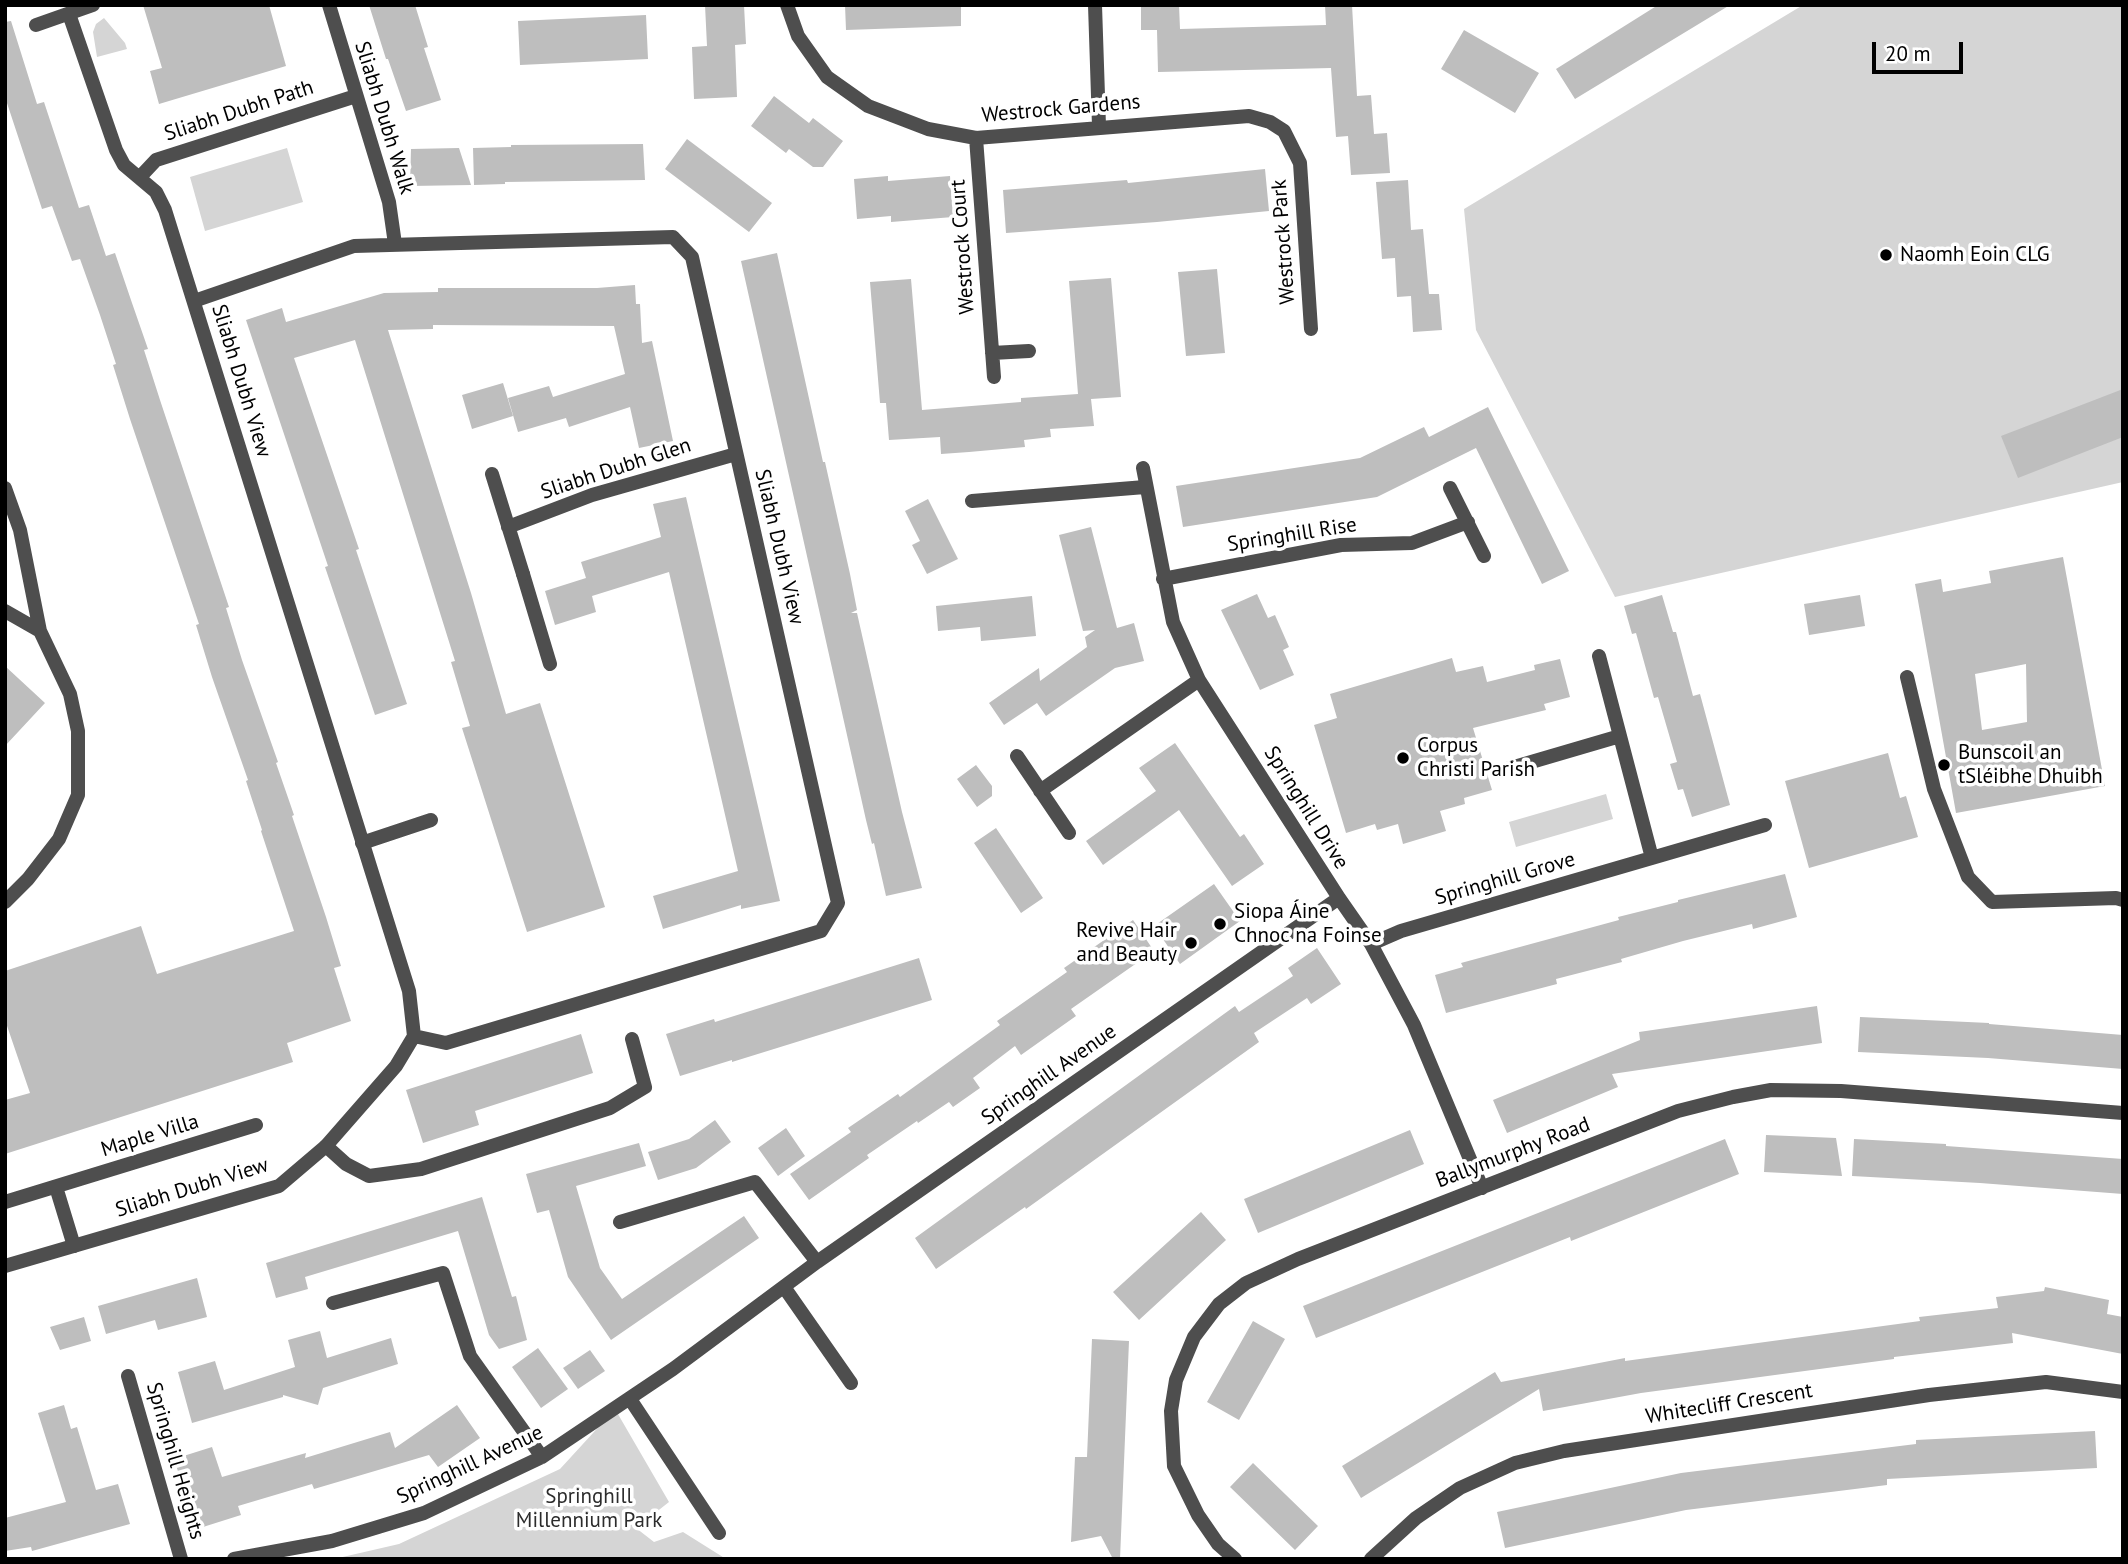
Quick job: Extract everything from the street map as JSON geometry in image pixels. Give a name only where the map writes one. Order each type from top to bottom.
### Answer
[{"type":"street","points":[[36,25],[93,5]]},
{"type":"street","name":"Sliabh Dubh Walk","points":[[329,5],[388,202],[396,244]]},
{"type":"street","name":"Westrock Gardens","points":[[787,5],[798,36],[827,77],[868,106],[928,129],[976,138],[1099,126],[1250,116],[1269,122]]},
{"type":"street","points":[[1095,5],[1099,126]]},
{"type":"street","name":"Sliabh Dubh View","points":[[5,1266],[279,1186],[326,1146],[396,1066],[414,1036],[409,991],[172,231],[156,192],[124,165],[116,150],[69,14]]},
{"type":"street","name":"Sliabh Dubh Path","points":[[140,177],[156,160],[356,96]]},
{"type":"street","name":"Westrock Park","points":[[1269,122],[1284,131],[1300,163],[1311,330]]},
{"type":"street","name":"Westrock Court","points":[[976,138],[994,377]]},
{"type":"street","name":"Sliabh Dubh View","points":[[194,301],[354,246],[673,237],[692,257],[838,903],[821,931],[446,1044],[414,1036]]},
{"type":"street","points":[[992,353],[1029,351]]},
{"type":"street","name":"Sliabh Dubh Glen","points":[[508,527],[592,495],[736,454]]},
{"type":"street","name":"Springhill Drive","points":[[1143,468],[1173,622],[1199,680],[1371,944],[1414,1025],[1482,1188]]},
{"type":"street","points":[[492,474],[550,664]]},
{"type":"street","points":[[972,501],[1145,487]]},
{"type":"street","points":[[5,488],[20,530],[40,631],[69,694],[78,731],[78,795],[59,839],[28,879],[5,902]]},
{"type":"street","points":[[1450,488],[1484,556]]},
{"type":"street","name":"Springhill Rise","points":[[1163,579],[1340,545],[1412,543],[1468,522]]},
{"type":"street","points":[[5,611],[40,631]]},
{"type":"street","points":[[1600,656],[1652,858]]},
{"type":"street","points":[[1907,677],[1934,789],[1968,877],[1992,902],[2116,898],[2123,900]]},
{"type":"street","points":[[1040,791],[1199,680]]},
{"type":"street","points":[[1504,770],[1620,736]]},
{"type":"street","points":[[1017,756],[1069,833]]},
{"type":"street","points":[[362,843],[431,820]]},
{"type":"street","name":"Springhill Grove","points":[[1371,944],[1401,931],[1765,825]]},
{"type":"street","name":"Springhill Avenue","points":[[234,1559],[332,1541],[424,1513],[542,1457],[630,1399],[817,1262],[1339,898]]},
{"type":"street","points":[[326,1146],[346,1164],[369,1176],[421,1169],[610,1108],[645,1087],[632,1039]]},
{"type":"street","name":"Ballymurphy Road","points":[[1235,1559],[1218,1544],[1198,1515],[1174,1466],[1171,1411],[1176,1380],[1194,1336],[1219,1304],[1246,1283],[1298,1259],[1678,1111],[1771,1090],[1841,1091],[2123,1113]]},
{"type":"street","name":"Maple Villa","points":[[5,1202],[256,1125]]},
{"type":"street","points":[[620,1222],[755,1182],[817,1262]]},
{"type":"street","points":[[56,1186],[74,1246]]},
{"type":"street","points":[[333,1303],[443,1273],[470,1356],[542,1457]]},
{"type":"street","points":[[783,1287],[851,1383]]},
{"type":"street","name":"Springhill Heights","points":[[128,1376],[181,1559]]},
{"type":"street","name":"Whitecliff Crescent","points":[[1371,1559],[1416,1518],[1460,1488],[1515,1463],[1564,1451],[1916,1397],[2046,1382],[2123,1392]]},
{"type":"street","points":[[630,1399],[719,1533]]},
{"type":"green space","points":[[1803,5],[2123,5],[2123,482],[1615,597],[1476,330],[1464,209]]},
{"type":"green space","points":[[104,18],[127,49],[97,57],[93,32],[96,24]]},
{"type":"green space","points":[[287,148],[303,202],[205,231],[190,177]]},
{"type":"green space","points":[[1606,794],[1613,819],[1516,847],[1509,822]]},
{"type":"green space","name":"Springhill Millennium Park","points":[[615,1409],[669,1502],[636,1528],[654,1542],[683,1532],[726,1559],[334,1559],[399,1544],[560,1469]]},
{"type":"building","points":[[143,5],[269,5],[286,66],[159,104],[150,71],[162,68]]},
{"type":"building","points":[[369,5],[415,5],[428,47],[424,48],[441,100],[406,111]]},
{"type":"building","points":[[705,5],[744,5],[746,44],[735,45],[737,97],[694,99],[692,47],[707,46]]},
{"type":"building","points":[[845,5],[961,5],[961,26],[846,30]]},
{"type":"building","points":[[1141,5],[1179,5],[1180,29],[1326,25],[1325,5],[1352,5],[1357,96],[1371,95],[1374,134],[1387,133],[1390,173],[1351,175],[1348,136],[1336,137],[1331,68],[1158,72],[1157,30],[1141,30]]},
{"type":"building","points":[[1658,5],[1730,5],[1575,99],[1556,69]]},
{"type":"building","points":[[646,15],[648,59],[520,65],[518,21]]},
{"type":"building","points":[[11,21],[37,104],[44,102],[79,208],[89,205],[106,256],[115,253],[148,349],[144,350],[229,607],[226,608],[242,660],[278,762],[276,763],[294,815],[292,816],[341,966],[334,968],[351,1021],[287,1043],[293,1062],[5,1154],[5,1100],[30,1093],[5,1020],[5,971],[141,926],[157,974],[294,931],[261,831],[246,781],[248,780],[212,677],[196,625],[199,624],[130,419],[100,315],[80,259],[72,261],[52,206],[42,209],[5,97],[5,22]]},
{"type":"building","points":[[1464,30],[1539,73],[1515,113],[1441,69]]},
{"type":"building","points":[[774,96],[809,123],[813,118],[843,141],[823,167],[813,167],[789,149],[786,153],[751,126]]},
{"type":"building","points":[[687,139],[772,203],[749,232],[665,169]]},
{"type":"building","points":[[643,144],[645,180],[474,185],[473,148],[511,145]]},
{"type":"building","points":[[459,148],[471,185],[410,186],[411,149]]},
{"type":"building","points":[[1265,169],[1269,211],[1006,233],[1003,190],[1127,180],[1128,183]]},
{"type":"building","points":[[888,176],[888,181],[950,176],[953,217],[891,222],[891,216],[857,219],[854,179]]},
{"type":"building","points":[[1408,180],[1411,230],[1423,229],[1429,294],[1439,294],[1442,330],[1413,332],[1411,296],[1397,297],[1395,258],[1382,259],[1376,182]]},
{"type":"building","points":[[777,253],[850,574],[857,610],[851,613],[857,613],[922,888],[886,896],[866,820],[741,261]]},
{"type":"building","points":[[1217,269],[1225,353],[1186,356],[1178,272]]},
{"type":"building","points":[[1111,278],[1121,397],[1091,399],[1094,426],[1050,429],[1051,437],[1024,440],[1025,447],[941,454],[940,437],[889,440],[886,403],[880,403],[870,282],[911,279],[922,410],[1021,402],[1021,398],[1078,394],[1069,281]]},
{"type":"building","points":[[635,285],[636,304],[640,304],[642,343],[652,341],[673,441],[639,448],[630,407],[569,427],[566,418],[518,432],[508,398],[549,386],[553,397],[625,374],[614,326],[433,325],[433,329],[388,330],[506,714],[540,703],[605,907],[527,932],[462,728],[470,726],[451,662],[455,661],[355,340],[294,358],[359,549],[356,550],[407,704],[375,715],[246,320],[282,308],[286,322],[384,293],[438,292],[438,288],[597,288]]},
{"type":"building","points":[[503,383],[513,416],[472,429],[462,395]]},
{"type":"building","points":[[2123,389],[2123,437],[2018,478],[2001,436]]},
{"type":"building","points":[[1488,407],[1569,571],[1542,584],[1476,448],[1377,497],[1183,527],[1176,486],[1360,458],[1424,427],[1429,437]]},
{"type":"building","points":[[686,497],[780,901],[741,909],[741,905],[663,929],[653,896],[738,871],[669,572],[592,596],[596,612],[555,625],[545,591],[586,578],[581,562],[661,537],[653,504]]},
{"type":"building","points":[[928,499],[958,559],[927,574],[912,545],[920,541],[905,511]]},
{"type":"building","points":[[1091,527],[1117,628],[1134,623],[1144,661],[1115,668],[1046,716],[1037,703],[1004,725],[989,703],[1039,668],[1040,681],[1087,647],[1085,637],[1095,630],[1083,631],[1059,535]]},
{"type":"building","points":[[2063,557],[2105,786],[1956,813],[1915,584],[1941,579],[1943,592],[1991,583],[1989,571]],"holes":[[[2026,664],[2027,722],[1982,730],[1975,674]]]},
{"type":"building","points":[[1257,594],[1268,618],[1275,615],[1289,647],[1283,650],[1294,675],[1260,690],[1221,610]]},
{"type":"building","points":[[1662,595],[1673,632],[1676,632],[1693,696],[1700,694],[1730,805],[1692,817],[1683,789],[1678,790],[1670,764],[1677,762],[1658,697],[1654,698],[1636,633],[1632,634],[1624,606]]},
{"type":"building","points":[[1860,595],[1865,626],[1809,635],[1804,604]]},
{"type":"building","points":[[1032,596],[1036,636],[981,641],[980,627],[938,631],[936,606]]},
{"type":"building","name":"Corpus Christi Parish","points":[[1452,658],[1456,672],[1483,666],[1487,682],[1535,670],[1534,665],[1560,659],[1570,697],[1544,704],[1546,710],[1473,728],[1492,790],[1464,798],[1465,804],[1440,811],[1446,831],[1403,844],[1398,824],[1377,830],[1375,824],[1346,833],[1314,725],[1337,718],[1330,694]]},
{"type":"building","points":[[5,666],[45,703],[5,746]]},
{"type":"building","points":[[1175,743],[1240,837],[1244,834],[1264,864],[1232,886],[1179,810],[1103,865],[1086,841],[1156,791],[1139,768]]},
{"type":"building","points":[[1888,753],[1900,798],[1906,796],[1918,837],[1809,868],[1785,781]]},
{"type":"building","points":[[976,765],[992,786],[992,796],[977,807],[957,779]]},
{"type":"building","points":[[996,828],[1043,898],[1021,913],[974,843]]},
{"type":"building","points":[[1785,874],[1797,917],[1753,929],[1752,924],[1683,941],[1621,959],[1622,962],[1556,979],[1557,984],[1446,1013],[1435,975],[1463,967],[1461,963],[1619,920],[1618,917],[1678,900]]},
{"type":"building","points":[[1214,884],[1240,921],[1180,964],[1154,926]]},
{"type":"building","points":[[1133,920],[1154,951],[1071,1009],[1076,1016],[1021,1055],[1015,1046],[973,1078],[980,1088],[953,1107],[949,1102],[918,1123],[917,1121],[809,1200],[790,1174],[851,1132],[848,1128],[898,1094],[900,1097],[1000,1025],[997,1021],[1067,972],[1064,968]]},
{"type":"building","points":[[1317,948],[1341,984],[1311,1004],[1307,998],[1254,1033],[1259,1042],[1026,1209],[1025,1207],[936,1269],[915,1238],[1235,1006],[1239,1012],[1293,976],[1288,968]]},
{"type":"building","points":[[919,958],[932,1000],[680,1076],[666,1034],[714,1019],[715,1022]]},
{"type":"building","points":[[1817,1006],[1822,1043],[1612,1074],[1618,1087],[1507,1133],[1493,1100],[1640,1040],[1639,1032]]},
{"type":"building","points":[[1860,1017],[1989,1023],[2123,1035],[2123,1069],[1988,1058],[1858,1052]]},
{"type":"building","points":[[581,1034],[593,1073],[475,1111],[479,1125],[423,1143],[406,1090]]},
{"type":"building","points":[[715,1120],[731,1142],[696,1168],[658,1180],[648,1152],[689,1139]]},
{"type":"building","points":[[786,1128],[805,1156],[778,1176],[758,1148]]},
{"type":"building","points":[[1410,1130],[1424,1164],[1258,1233],[1244,1199]]},
{"type":"building","points":[[1766,1135],[1836,1138],[1842,1176],[1764,1172]]},
{"type":"building","points":[[1725,1139],[1739,1174],[1571,1241],[1570,1237],[1316,1338],[1303,1306]]},
{"type":"building","points":[[1854,1139],[2123,1159],[2123,1194],[1852,1176]]},
{"type":"building","points":[[639,1143],[646,1166],[576,1186],[600,1268],[622,1299],[744,1216],[759,1238],[611,1340],[568,1277],[549,1210],[537,1213],[526,1174]]},
{"type":"building","points":[[482,1197],[512,1297],[516,1296],[527,1340],[499,1349],[489,1335],[458,1231],[305,1277],[308,1289],[276,1298],[266,1263]]},
{"type":"building","points":[[1201,1212],[1226,1240],[1139,1320],[1113,1292]]},
{"type":"building","points":[[197,1278],[207,1317],[158,1330],[155,1320],[106,1334],[98,1306]]},
{"type":"building","points":[[2045,1287],[2109,1300],[2107,1314],[2123,1317],[2123,1354],[2012,1333],[2013,1343],[1641,1393],[1543,1411],[1539,1389],[1361,1498],[1342,1466],[1495,1372],[1501,1382],[1625,1358],[1625,1361],[1920,1321],[1919,1317],[1998,1308],[1996,1297],[2044,1291]]},
{"type":"building","points":[[84,1317],[91,1341],[60,1350],[50,1327]]},
{"type":"building","points":[[1253,1321],[1285,1339],[1239,1420],[1207,1402]]},
{"type":"building","points":[[320,1331],[327,1358],[391,1338],[398,1364],[323,1388],[318,1405],[283,1395],[192,1423],[178,1372],[215,1361],[224,1390],[295,1367],[288,1340]]},
{"type":"building","points":[[1092,1339],[1129,1341],[1120,1559],[1113,1559],[1101,1536],[1071,1542],[1075,1457],[1087,1457]]},
{"type":"building","points":[[538,1348],[568,1389],[541,1408],[512,1367]]},
{"type":"building","points":[[590,1350],[605,1371],[578,1389],[563,1368]]},
{"type":"building","points":[[64,1405],[71,1429],[77,1427],[96,1490],[118,1484],[130,1524],[32,1551],[31,1547],[5,1551],[5,1518],[66,1502],[38,1413]]},
{"type":"building","points":[[457,1405],[480,1438],[438,1467],[429,1455],[314,1489],[312,1484],[238,1506],[241,1515],[203,1527],[191,1491],[185,1493],[174,1459],[212,1447],[222,1477],[306,1453],[305,1458],[390,1432],[395,1448]]},
{"type":"building","points":[[2095,1431],[2097,1468],[1887,1479],[1887,1485],[1686,1510],[1505,1548],[1497,1512],[1681,1473],[1916,1444],[1916,1440]]},
{"type":"building","points":[[1253,1463],[1318,1526],[1295,1550],[1230,1487]]},
{"type":"place","name":"Naomh Eoin CLG","points":[[1886,255]]},
{"type":"place","name":"Corpus Christi Parish","points":[[1403,758]]},
{"type":"place","name":"Bunscoil an tSléibhe Dhuibh","points":[[1944,765]]},
{"type":"place","name":"Siopa Áine Chnoc na Foinse","points":[[1220,924]]},
{"type":"place","name":"Revive Hair and Beauty","points":[[1191,943]]}]
